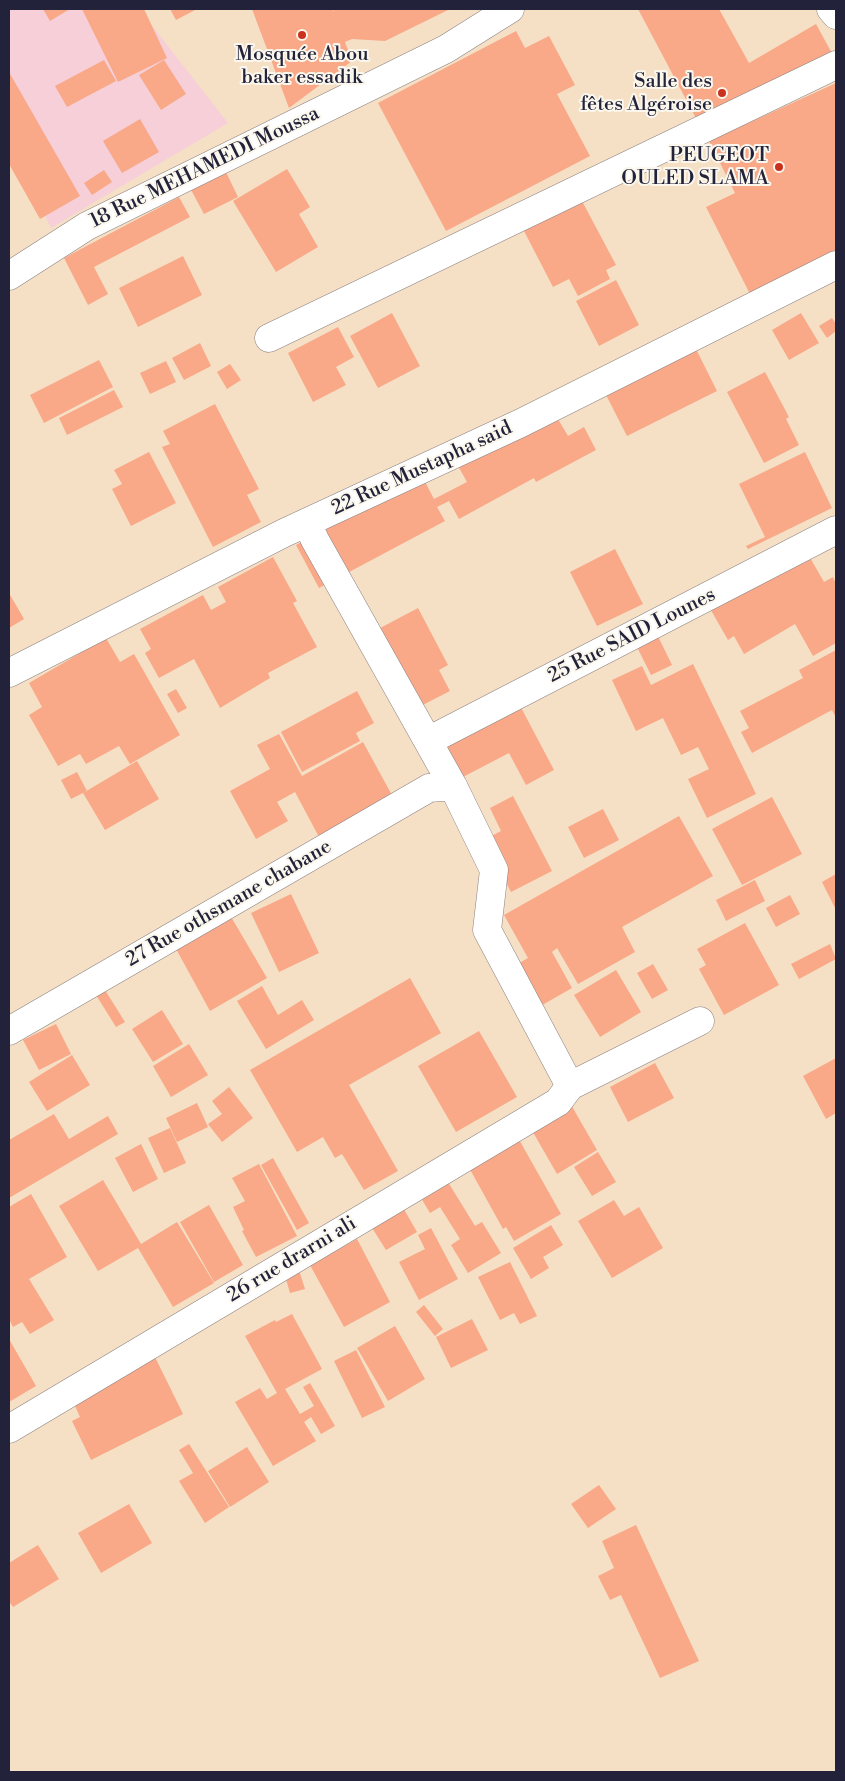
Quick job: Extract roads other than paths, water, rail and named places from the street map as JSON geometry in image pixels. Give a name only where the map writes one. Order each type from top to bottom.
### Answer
[{"type":"main road","name":"18 Rue MEHAMEDI Moussa","points":[[9,276],[87,226],[446,49],[510,9]]},
{"type":"main road","points":[[831,9],[836,15]]},
{"type":"main road","points":[[269,338],[836,65]]},
{"type":"main road","name":"22 Rue Mustapha said","points":[[9,673],[307,522],[520,423],[836,265]]},
{"type":"main road","points":[[307,522],[315,540],[453,786],[494,870],[486,930],[570,1086],[700,1021]]},
{"type":"main road","name":"25 Rue SAID Lounes","points":[[428,741],[836,530]]},
{"type":"main road","name":"27 Rue othsmane chabane","points":[[9,1031],[429,788],[453,786]]},
{"type":"main road","name":"26 rue drarni ali","points":[[9,1429],[558,1102],[570,1086]]},
{"type":"place","name":"Mosquée Abou baker essadik","points":[[302,35]]},
{"type":"place","name":"Salle des fêtes Algéroise","points":[[722,93]]},
{"type":"place","name":"PEUGEOT OULED SLAMA","points":[[779,167]]}]
